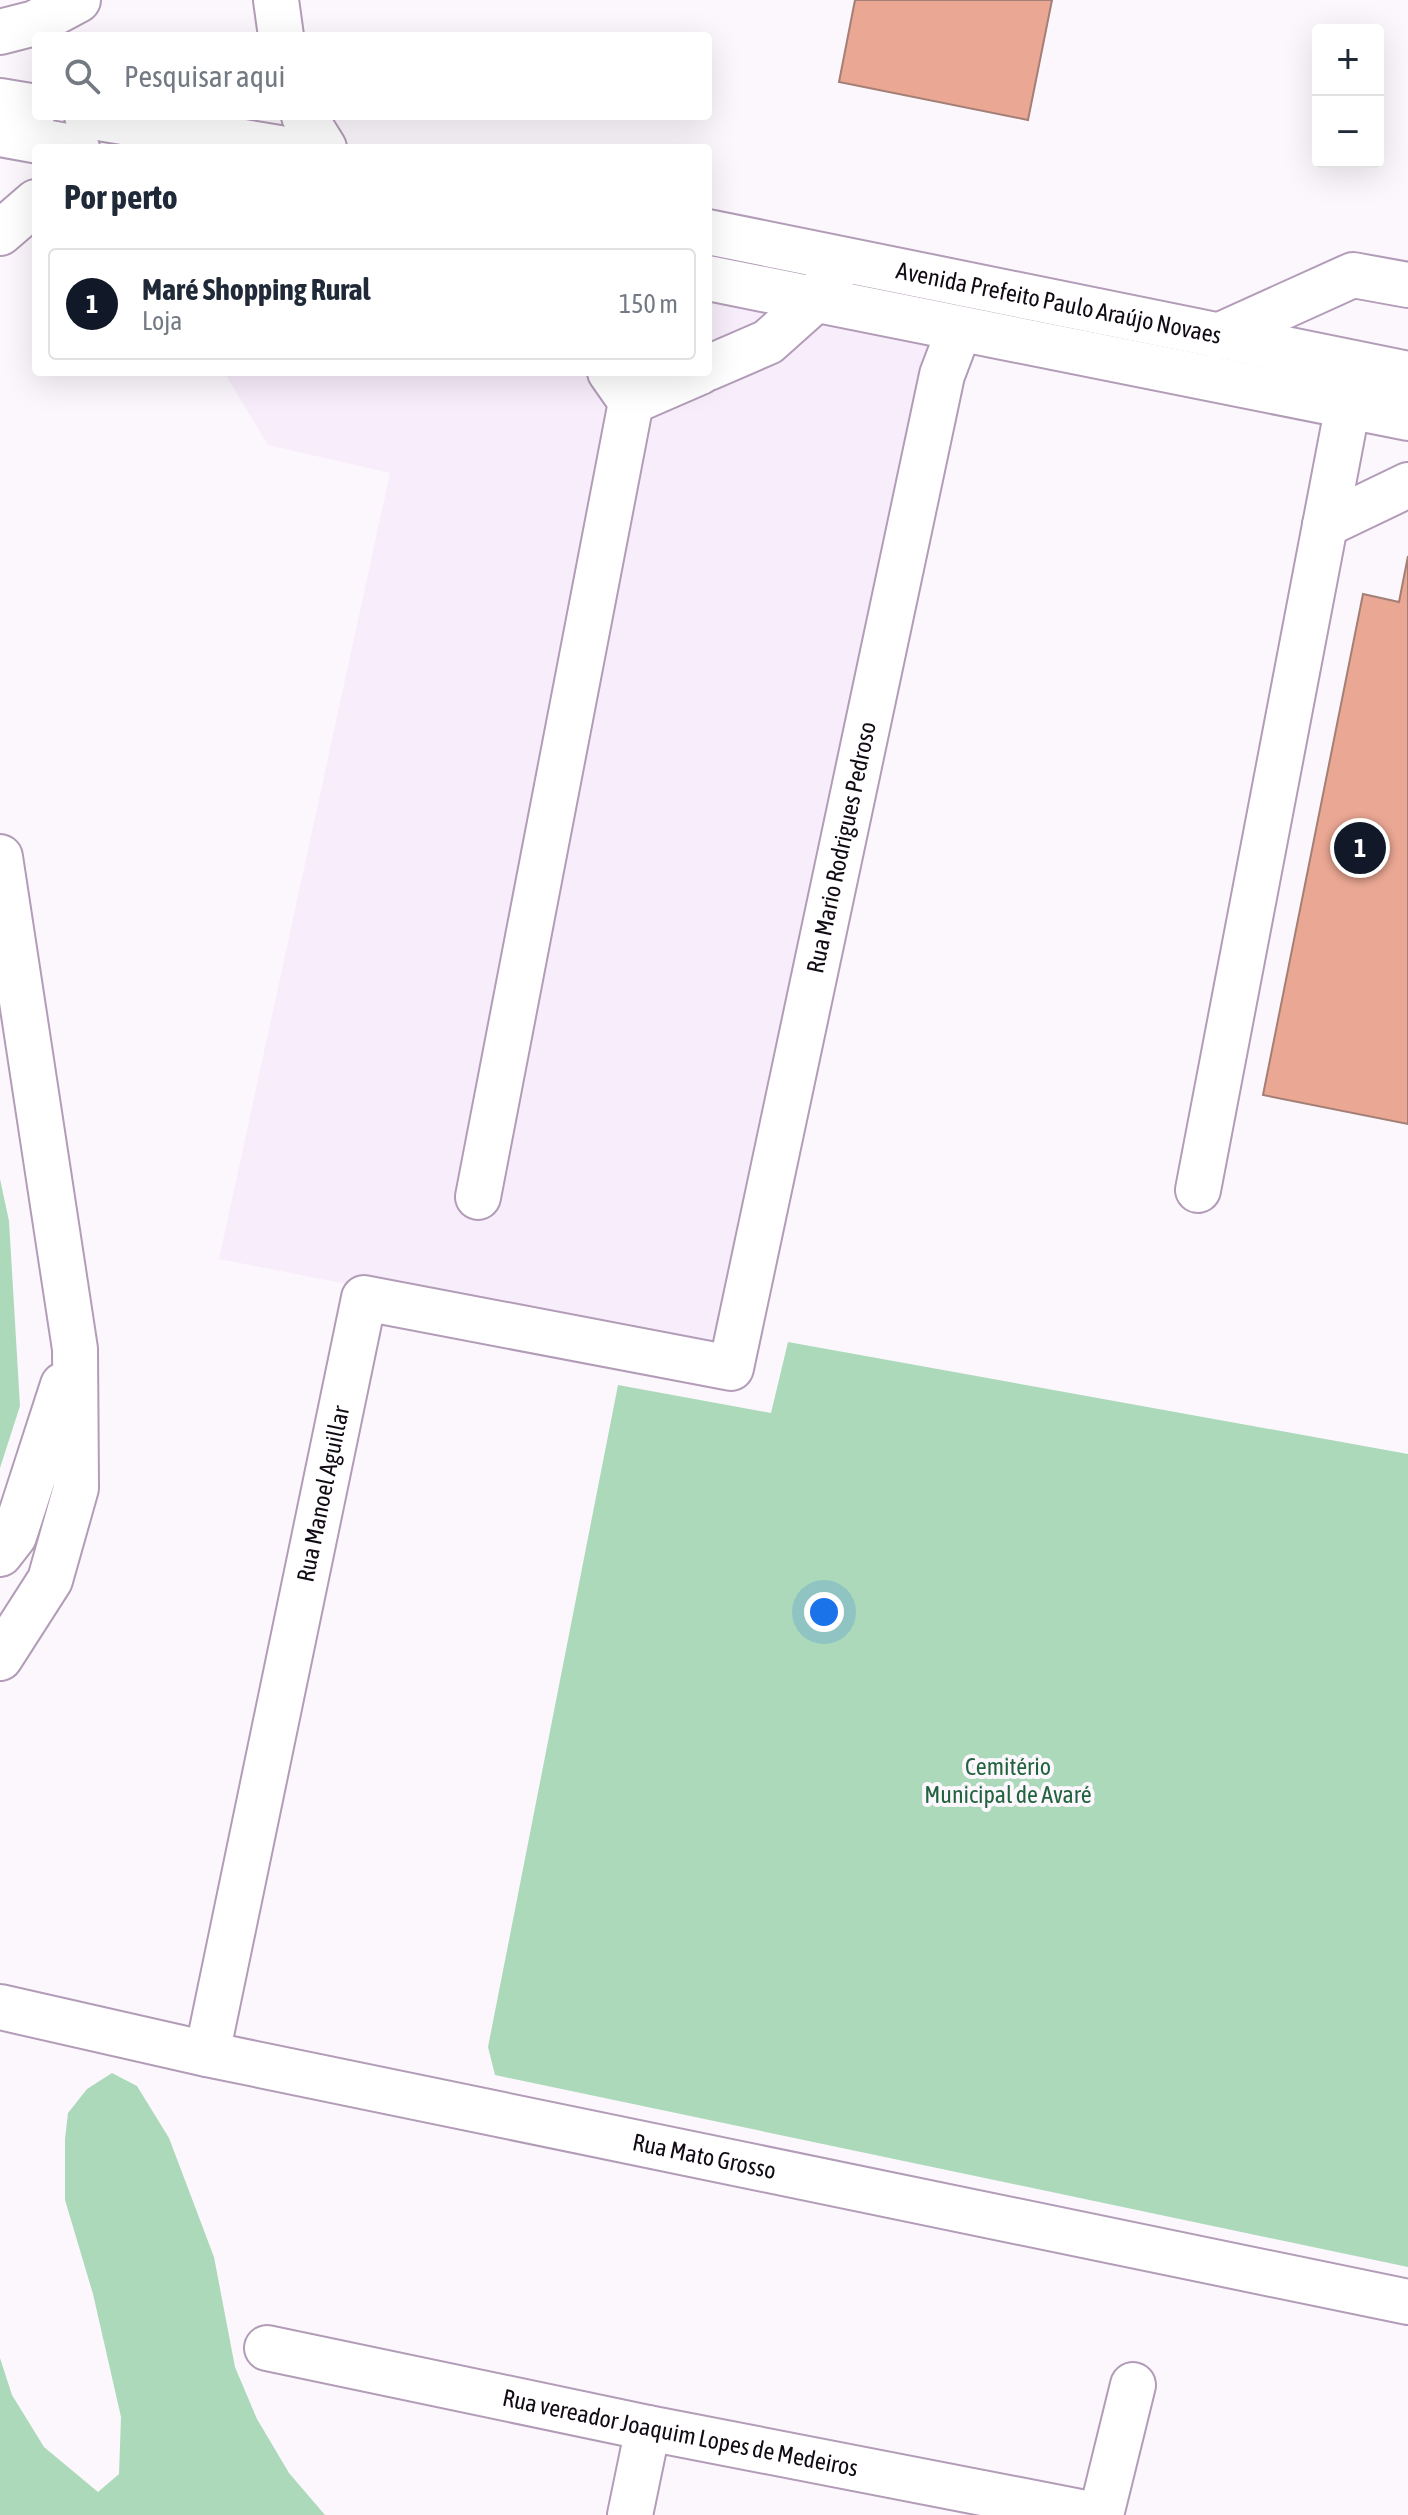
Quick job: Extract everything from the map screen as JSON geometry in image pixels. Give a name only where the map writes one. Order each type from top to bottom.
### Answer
[{"type":"main road","points":[[0,32],[35,23],[78,0]]},
{"type":"main road","points":[[276,0],[280,32]]},
{"type":"main road","points":[[0,101],[32,106]]},
{"type":"main road","points":[[111,120],[255,144]]},
{"type":"main road","points":[[306,120],[322,144]]},
{"type":"main road","points":[[0,134],[55,144]]},
{"type":"main road","points":[[0,233],[32,205]]},
{"type":"main road","name":"Avenida Prefeito Paulo Araújo Novaes","points":[[712,233],[1408,374]]},
{"type":"main road","points":[[712,366],[768,342],[815,300],[843,259]]},
{"type":"main road","points":[[1218,336],[1353,275],[1408,285]]},
{"type":"main road","name":"Avenida Prefeito Paulo Araújo Novaes","points":[[712,279],[1408,418]]},
{"type":"main road","name":"Rua Mario Rodrigues Pedroso","points":[[731,1368],[942,375],[959,330]]},
{"type":"main road","points":[[478,1197],[620,387],[679,376]]},
{"type":"main road","points":[[1198,1190],[1348,405]]},
{"type":"main road","points":[[1325,525],[1408,485]]},
{"type":"main road","points":[[0,857],[75,1349],[76,1488],[50,1580],[0,1658]]},
{"type":"main road","name":"Rua Manoel Aguillar","points":[[207,2054],[364,1298],[731,1368]]},
{"type":"main road","points":[[0,1554],[14,1536],[75,1349]]},
{"type":"main road","name":"Rua Mato Grosso","points":[[0,2007],[207,2054],[1408,2302]]},
{"type":"main road","name":"Rua vereador Joaquim Lopes de Medeiros","points":[[267,2348],[648,2428],[1099,2515]]},
{"type":"main road","points":[[1099,2515],[1133,2385]]},
{"type":"main road","points":[[630,2515],[648,2428]]},
{"type":"shaded area","points":[[712,294],[935,339],[719,1357],[219,1259],[390,473],[268,445],[226,376],[712,376]]},
{"type":"green space","points":[[0,1179],[9,1221],[20,1406],[0,1468]]},
{"type":"green space","name":"Cemitério Municipal de Avaré","points":[[788,1342],[1408,1454],[1408,2267],[495,2075],[488,2047],[618,1385],[771,1413]]},
{"type":"green space","points":[[112,2073],[137,2086],[169,2138],[214,2257],[235,2367],[257,2419],[289,2473],[325,2515],[0,2515],[0,2358],[12,2395],[44,2447],[98,2492],[119,2474],[121,2417],[93,2294],[65,2200],[68,2113],[87,2089]]},
{"type":"building","points":[[855,0],[1052,0],[1028,120],[839,82]]},
{"type":"building","points":[[1408,556],[1408,1124],[1263,1095],[1363,594],[1399,602]]},
{"type":"place","name":"Maré Shopping Rural","points":[[1360,848]]}]
